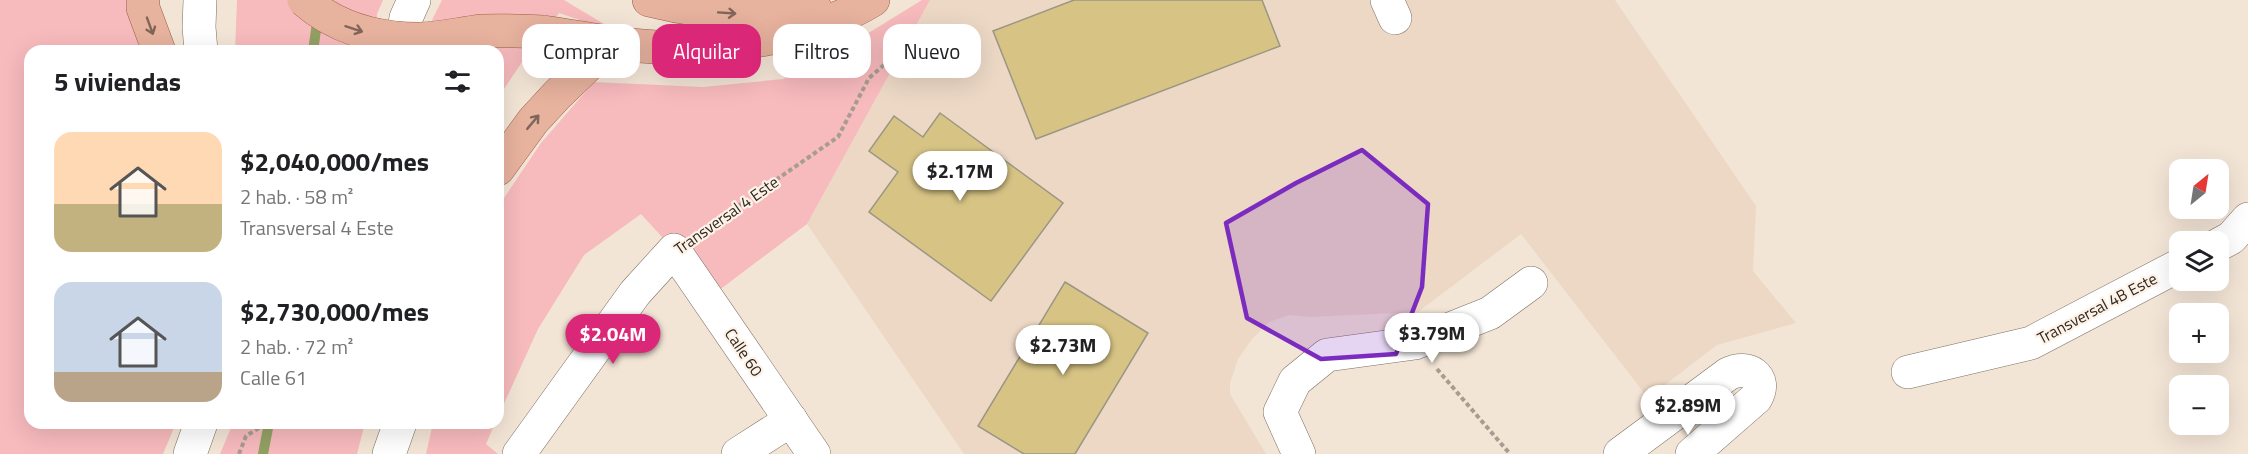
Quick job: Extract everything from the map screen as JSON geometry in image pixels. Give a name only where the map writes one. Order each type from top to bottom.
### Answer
[{"type":"main road","points":[[143,0],[143,8],[157,45]]},
{"type":"main road","points":[[304,0],[326,17],[351,28],[383,37],[420,39],[485,31],[522,32]]},
{"type":"main road","points":[[649,0],[704,11],[755,15],[835,7],[855,0]]},
{"type":"main road","points":[[640,45],[711,46],[763,40],[821,25],[856,10],[883,9]]},
{"type":"main road","points":[[504,161],[533,121],[575,78]]},
{"type":"street","points":[[200,0],[200,45]]},
{"type":"street","points":[[401,45],[406,18],[414,0]]},
{"type":"street","points":[[2229,239],[2248,219]]},
{"type":"street","name":"Calle 60","points":[[674,250],[814,454]]},
{"type":"street","name":"Transversal 4 Este","points":[[519,454],[635,293],[674,250]]},
{"type":"street","name":"Transversal 4B Este","points":[[1908,372],[2031,343],[2169,271]]},
{"type":"street","points":[[1299,454],[1281,412],[1295,381],[1328,355],[1415,343],[1490,314],[1531,283]]},
{"type":"street","points":[[1620,454],[1728,374],[1737,369],[1746,369],[1755,375],[1760,386],[1756,398],[1692,454]]},
{"type":"street","points":[[738,454],[791,420]]},
{"type":"street","points":[[190,454],[199,429]]},
{"type":"street","points":[[389,454],[398,429]]},
{"type":"path","name":"Transversal 4 Este","points":[[674,250],[838,137],[868,78],[892,58],[883,9]]},
{"type":"path","points":[[1415,343],[1510,454]]},
{"type":"path","points":[[239,454],[246,436],[257,429]]},
{"type":"highlighted area","points":[[1362,150],[1428,204],[1422,287],[1396,354],[1321,359],[1247,318],[1226,223],[1296,183]]},
{"type":"shaded area","points":[[0,0],[130,0],[131,16],[138,45],[24,45],[24,429],[173,429],[163,454],[0,454]]},
{"type":"shaded area","points":[[237,0],[383,0],[377,14],[374,45],[235,45]]},
{"type":"shaded area","points":[[442,0],[564,0],[604,24],[592,24],[559,13],[551,24],[522,24],[522,62],[504,89],[504,45],[424,45],[429,26]]},
{"type":"shaded area","points":[[922,0],[930,0],[917,24],[883,24]]},
{"type":"shaded area","points":[[930,0],[1615,0],[1756,206],[1753,271],[1796,323],[1717,345],[1648,398],[1521,234],[1418,312],[1310,317],[1289,315],[1269,322],[1252,339],[1238,359],[1230,383],[1230,394],[1266,454],[964,454],[807,224],[887,78],[981,78],[981,24],[917,24]]},
{"type":"shaded area","points":[[883,24],[883,78],[887,78],[807,224],[714,294],[641,214],[584,255],[538,329],[504,404],[504,198],[541,143],[594,82],[703,87],[783,79],[871,78],[871,31]]},
{"type":"shaded area","points":[[230,429],[363,429],[357,454],[220,454]]},
{"type":"shaded area","points":[[432,429],[492,429],[486,444],[498,454],[426,454]]},
{"type":"building","points":[[1074,0],[1262,0],[1280,46],[1036,139],[993,31]]},
{"type":"building","points":[[940,113],[1063,203],[991,301],[869,212],[898,172],[869,151],[894,116],[923,137]]},
{"type":"building","points":[[1065,282],[1148,333],[1075,454],[1024,454],[978,426]]},
{"type":"waterway","points":[[314,45],[318,16]]},
{"type":"waterway","points":[[263,454],[268,429]]}]
